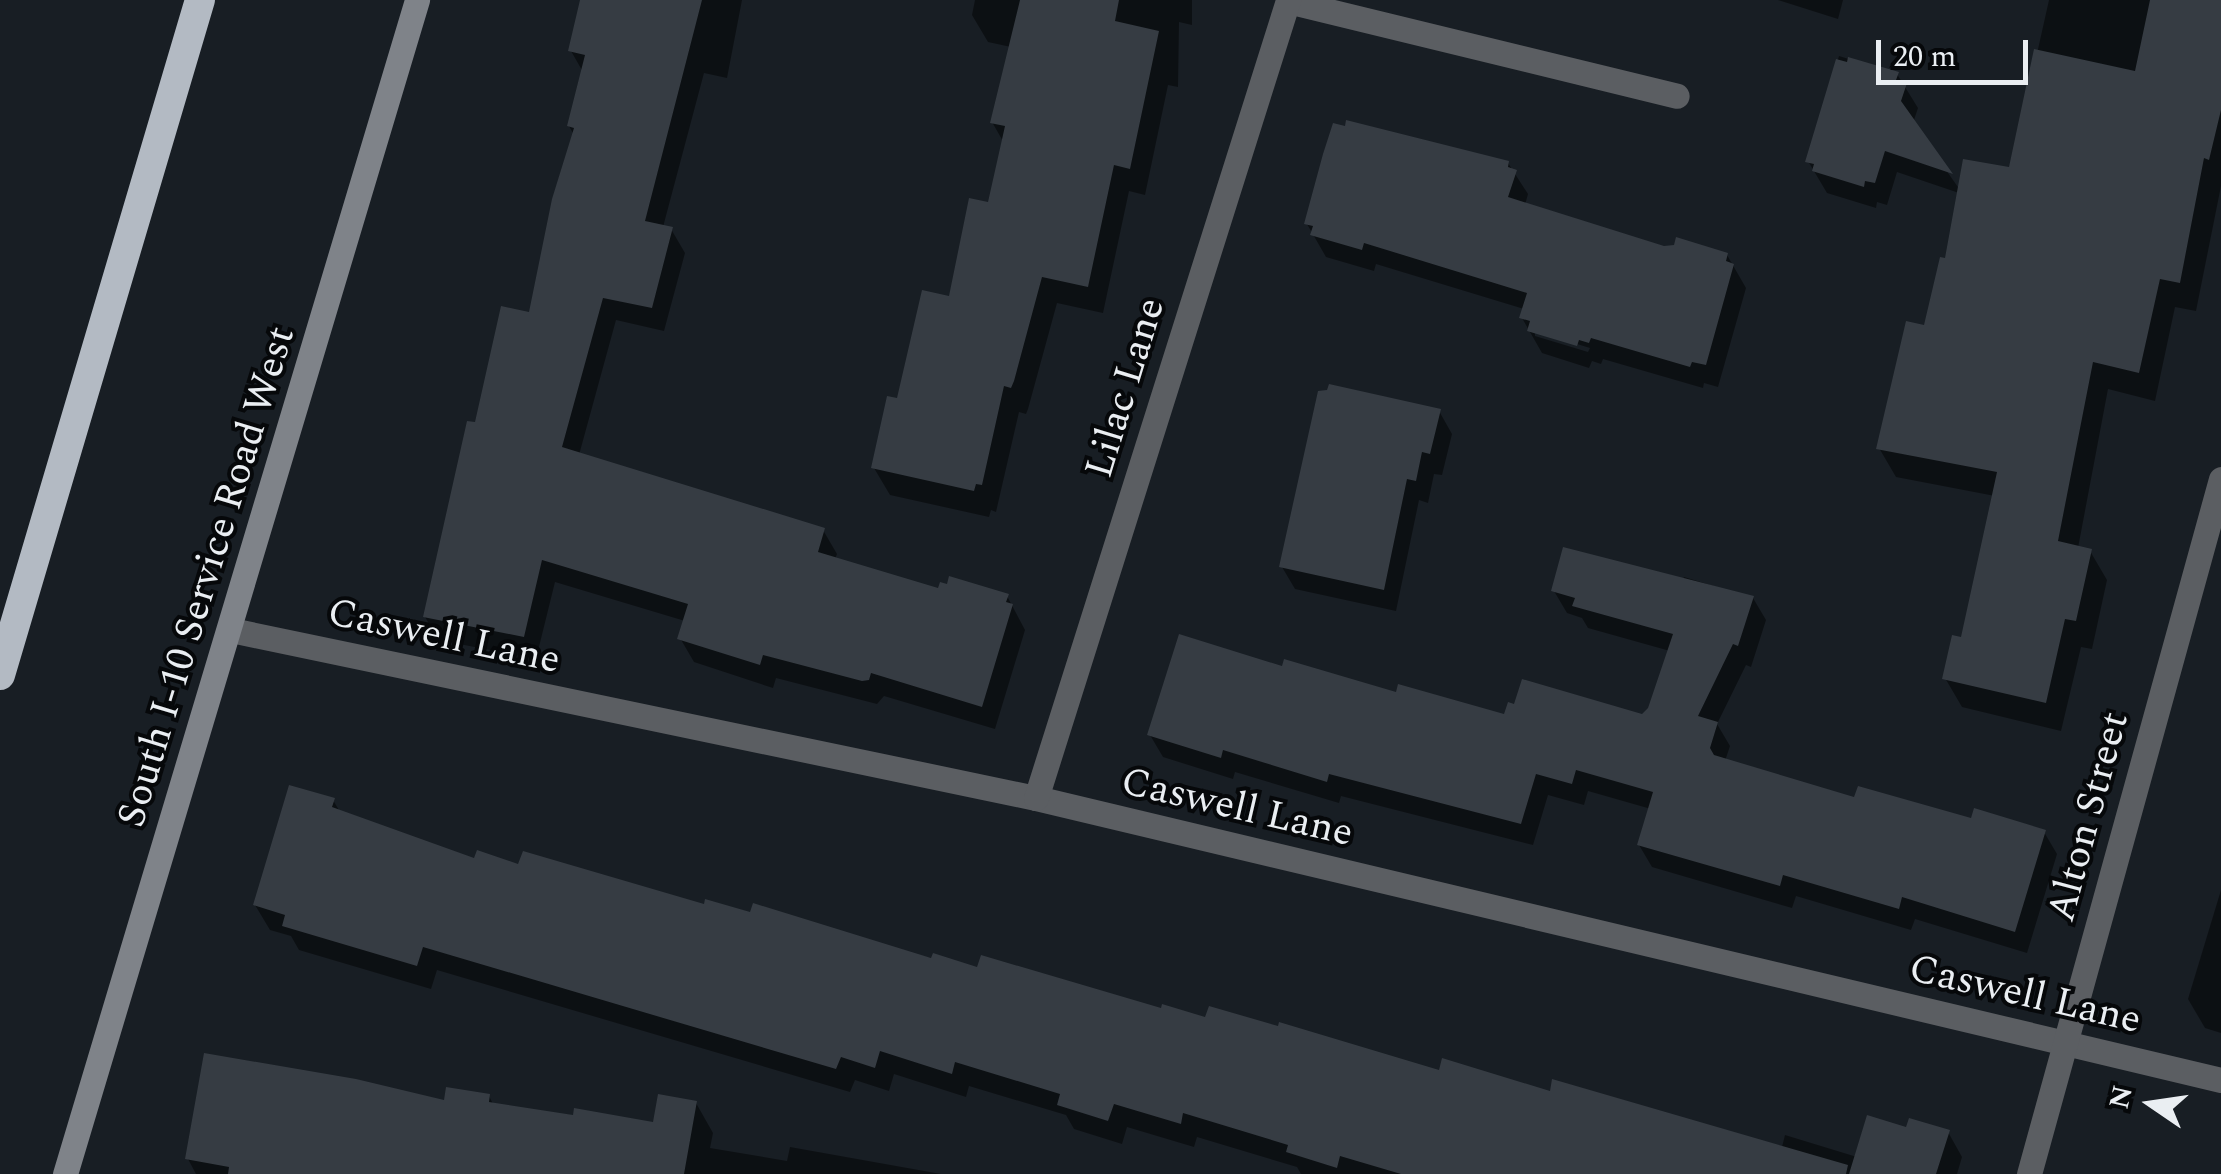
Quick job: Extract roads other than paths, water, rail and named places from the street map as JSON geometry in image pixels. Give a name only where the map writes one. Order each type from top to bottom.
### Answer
[{"type":"highway","points":[[0,675],[200,0]]},
{"type":"street","name":"South I-10 Service Road West","points":[[66,1174],[418,0]]},
{"type":"street","points":[[1288,0],[1676,96]]},
{"type":"street","name":"Lilac Lane","points":[[1036,798],[1288,0]]},
{"type":"street","name":"Alton Street","points":[[2029,1174],[2221,480]]},
{"type":"street","name":"Caswell Lane","points":[[231,630],[1036,798],[2221,1080]]}]
